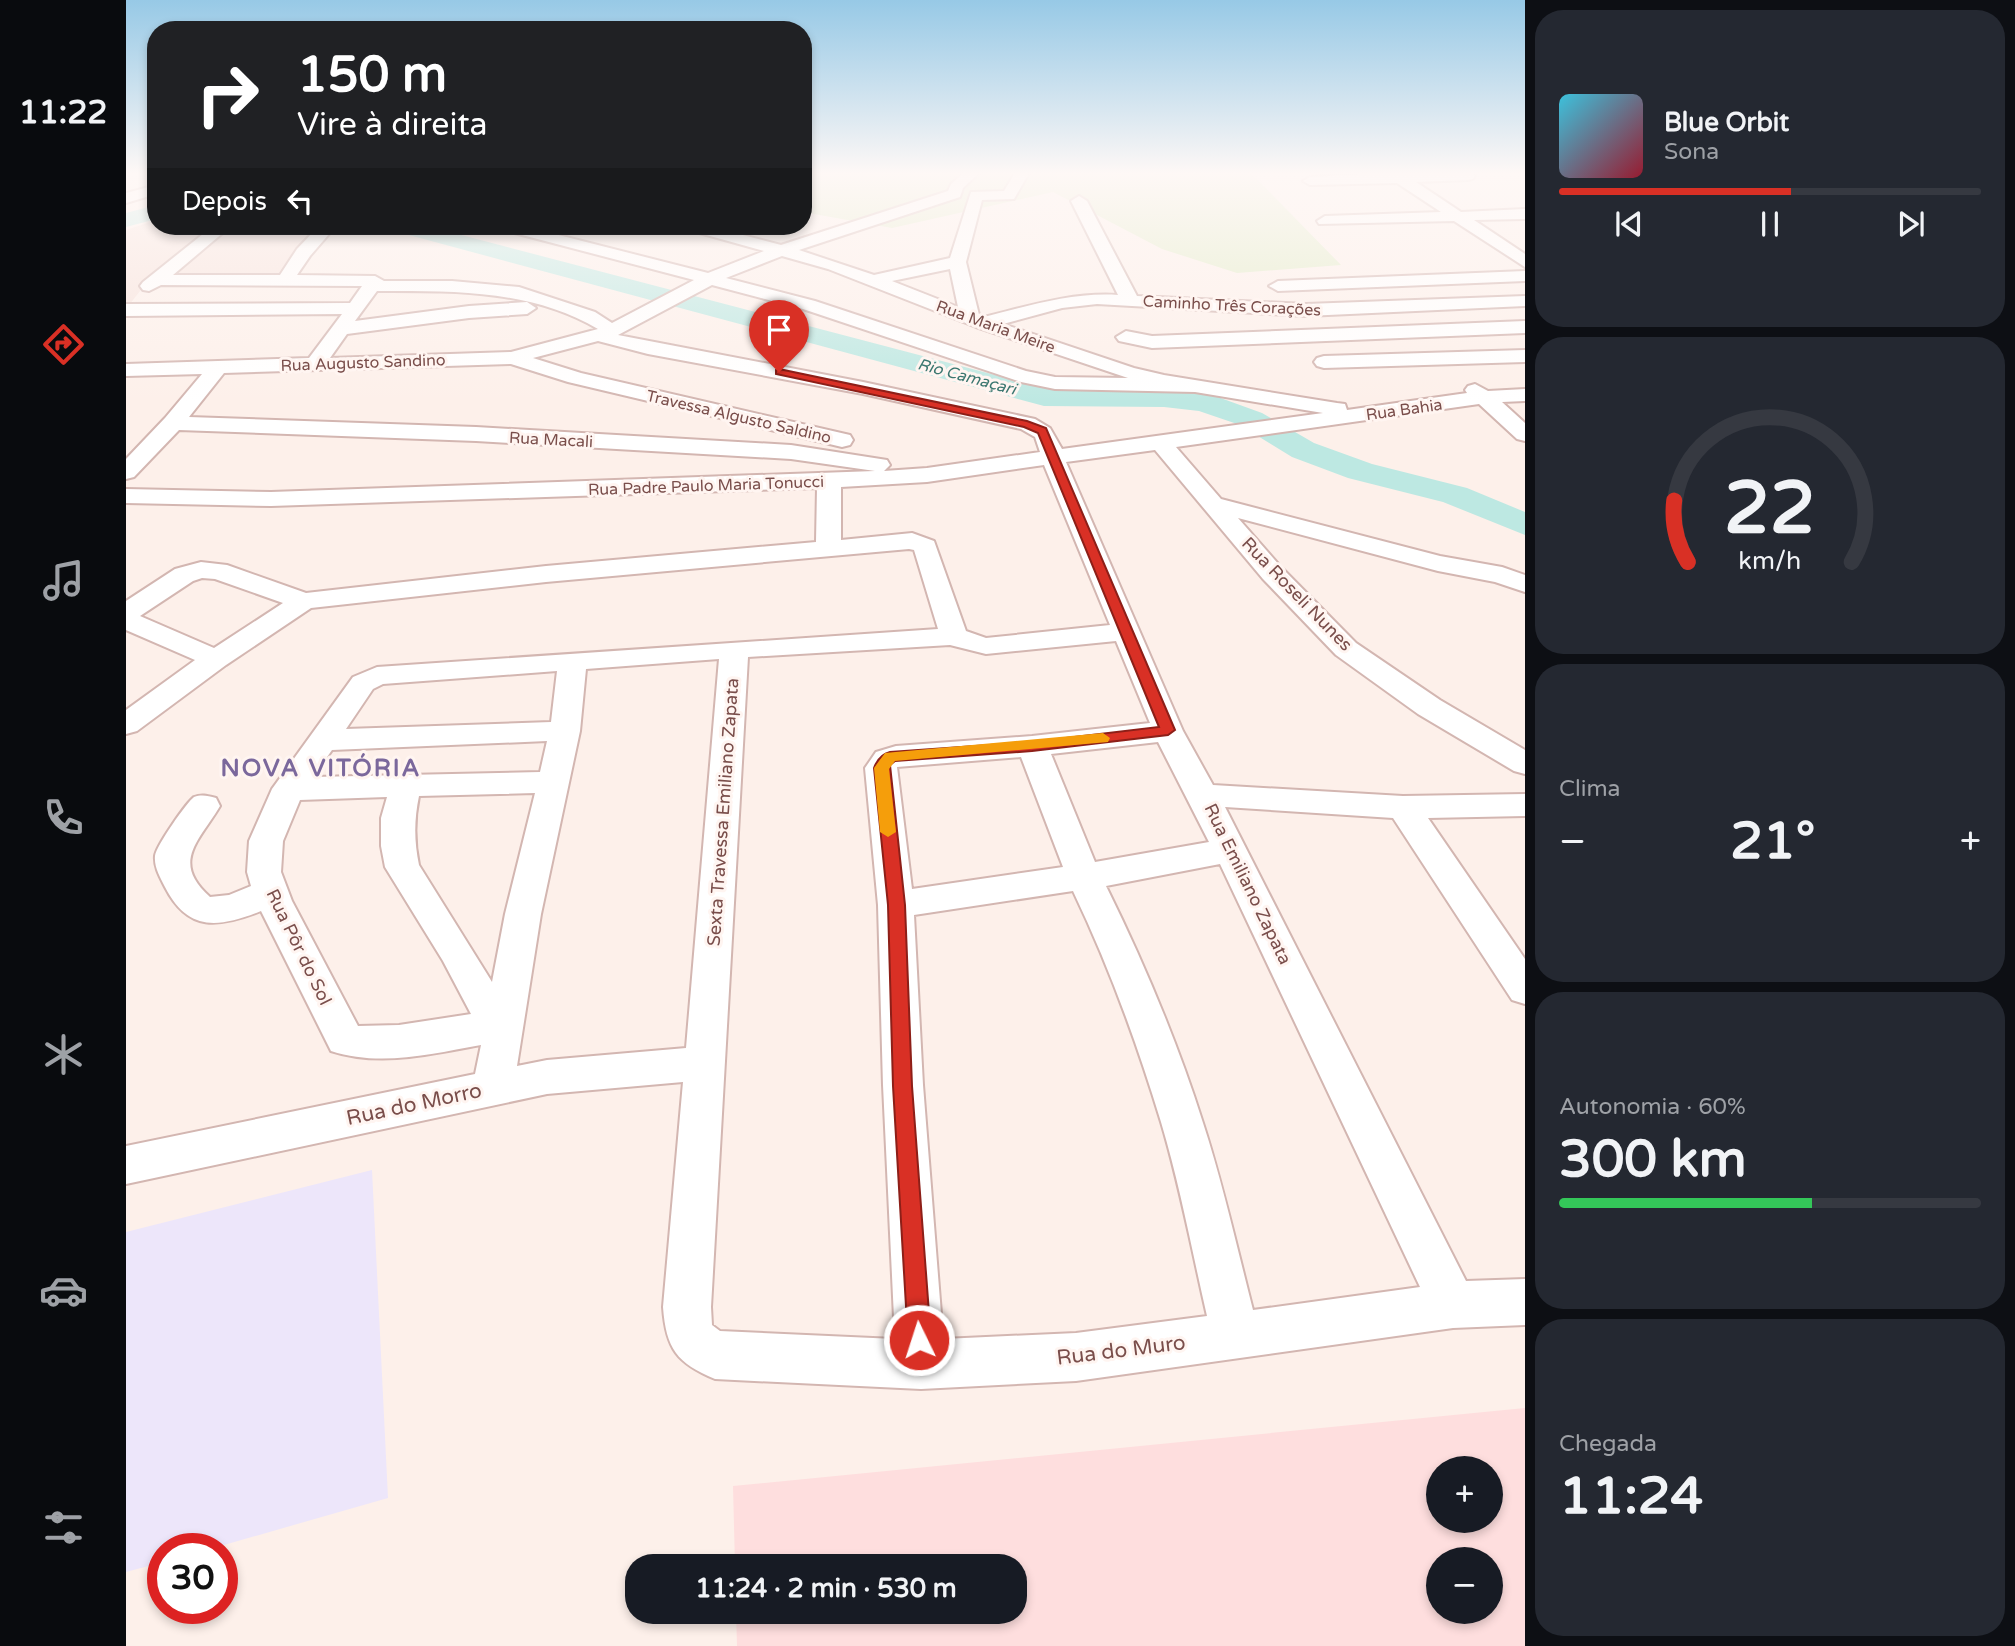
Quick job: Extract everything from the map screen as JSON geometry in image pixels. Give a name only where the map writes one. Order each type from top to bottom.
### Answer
[{"type":"street","points":[[126,308],[193,250]]},
{"type":"street","points":[[285,281],[306,250]]},
{"type":"street","points":[[600,250],[808,305],[1021,376],[1055,383],[1196,386]]},
{"type":"street","name":"Rua Augusto Sandino","points":[[126,370],[512,358],[603,334],[712,278],[785,250]]},
{"type":"street","name":"Rua Maria Meire","points":[[785,250],[876,279],[976,320],[1116,369],[1196,386],[1368,414]]},
{"type":"street","points":[[960,250],[957,262],[976,320]]},
{"type":"street","points":[[1104,250],[1130,300]]},
{"type":"street","points":[[1489,256],[1522,257]]},
{"type":"street","points":[[854,288],[876,279],[957,262]]},
{"type":"street","points":[[1278,286],[1525,276]]},
{"type":"street","points":[[156,280],[285,281],[499,289],[519,292],[595,320],[603,334]]},
{"type":"street","points":[[316,363],[375,284]]},
{"type":"street","points":[[808,305],[831,296]]},
{"type":"street","name":"Caminho Três Corações","points":[[976,320],[1080,300],[1130,300],[1306,310],[1525,301]]},
{"type":"street","points":[[341,329],[469,312],[560,306]]},
{"type":"street","points":[[126,308],[356,309]]},
{"type":"street","points":[[1306,310],[1384,360]]},
{"type":"street","points":[[1126,337],[1152,342],[1525,327]]},
{"type":"street","name":"Rua Emiliano Zapata","points":[[603,334],[648,348],[863,388],[1027,424],[1038,427],[1046,435],[1053,459],[1168,730],[1231,850],[1453,1305]]},
{"type":"street","points":[[1324,362],[1525,356]]},
{"type":"street","name":"Travessa Algusto Saldino","points":[[512,358],[575,378],[967,471]]},
{"type":"street","points":[[1434,359],[1485,397],[1525,434]]},
{"type":"street","points":[[126,472],[173,423],[218,367]]},
{"type":"street","name":"Rua Bahia","points":[[1283,426],[1485,397],[1525,395]]},
{"type":"street","points":[[1307,404],[1321,421]]},
{"type":"street","name":"Rua Macali","points":[[173,423],[477,435],[791,452],[856,460],[927,475]]},
{"type":"street","name":"Rua Padre Paulo Maria Tonucci","points":[[126,496],[271,499],[829,481],[967,471],[1283,426]]},
{"type":"street","points":[[791,452],[810,432]]},
{"type":"street","name":"Rua Roseli Nunes","points":[[1162,444],[1272,573],[1346,649],[1429,707],[1525,764]]},
{"type":"street","points":[[828,549],[829,481]]},
{"type":"street","points":[[1214,504],[1438,564],[1502,575],[1525,584]]},
{"type":"street","points":[[126,613],[184,575],[201,570],[218,571],[304,601],[546,574],[912,541],[925,546],[954,636]]},
{"type":"street","points":[[128,721],[304,601]]},
{"type":"street","points":[[126,620],[216,659]]},
{"type":"street","points":[[734,649],[954,636],[968,643],[986,646],[1127,632]]},
{"type":"street","name":"Rua Pôr do Sol","points":[[501,1025],[428,1038],[365,1043],[352,1043],[345,1039],[271,893],[264,872],[266,841],[288,789],[363,683],[377,676],[734,649]]},
{"type":"street","name":"Sexta Travessa Emiliano Zapata","points":[[715,1356],[695,1346],[689,1332],[687,1307],[734,649]]},
{"type":"street","points":[[493,1088],[501,1025],[523,914],[565,731],[572,662]]},
{"type":"street","points":[[921,1365],[903,1086],[896,905],[881,768],[890,757],[1032,746],[1168,730]]},
{"type":"street","points":[[322,740],[565,731]]},
{"type":"street","points":[[1032,746],[1084,877],[1119,949],[1152,1031],[1183,1125],[1236,1336]]},
{"type":"street","points":[[288,789],[552,782]]},
{"type":"street","points":[[406,785],[398,818],[398,846],[402,867],[501,1025]]},
{"type":"street","points":[[1203,795],[1519,814]]},
{"type":"street","points":[[204,806],[173,851],[171,860],[187,900],[206,912],[219,911],[271,893]]},
{"type":"street","points":[[1403,807],[1525,989]]},
{"type":"street","points":[[896,905],[1084,877],[1231,850]]},
{"type":"street","name":"Rua do Morro","points":[[126,1165],[547,1077],[705,1063]]},
{"type":"street","name":"Rua do Muro","points":[[715,1356],[921,1365],[1076,1357],[1453,1305],[1525,1302]]},
{"type":"shaded area","points":[[126,250],[312,250],[281,283],[147,282],[126,309]]},
{"type":"shaded area","points":[[372,1170],[388,1498],[238,1541],[238,1533],[147,1533],[147,1566],[126,1572],[126,1232]]},
{"type":"shaded area","points":[[1525,1408],[1525,1646],[737,1646],[736,1624],[1027,1624],[1027,1554],[735,1554],[733,1486]]},
{"type":"green space","points":[[1165,250],[1326,250],[1341,265],[1237,273]]},
{"type":"waterway","name":"Rio Camaçari","points":[[491,250],[1044,397],[1164,398],[1204,402],[1251,419],[1303,450],[1360,471],[1455,495],[1525,525]]},
{"type":"slow traffic","points":[[888,832],[881,768],[890,757],[1103,738]]},
{"type":"district","name":"NOVA VITÓRIA","points":[[321,768]]},
{"type":"route","points":[[779,372],[1027,424],[1043,431],[1168,730],[1032,746],[896,756],[883,763],[881,768],[896,905],[903,1086],[919,1340]]}]
